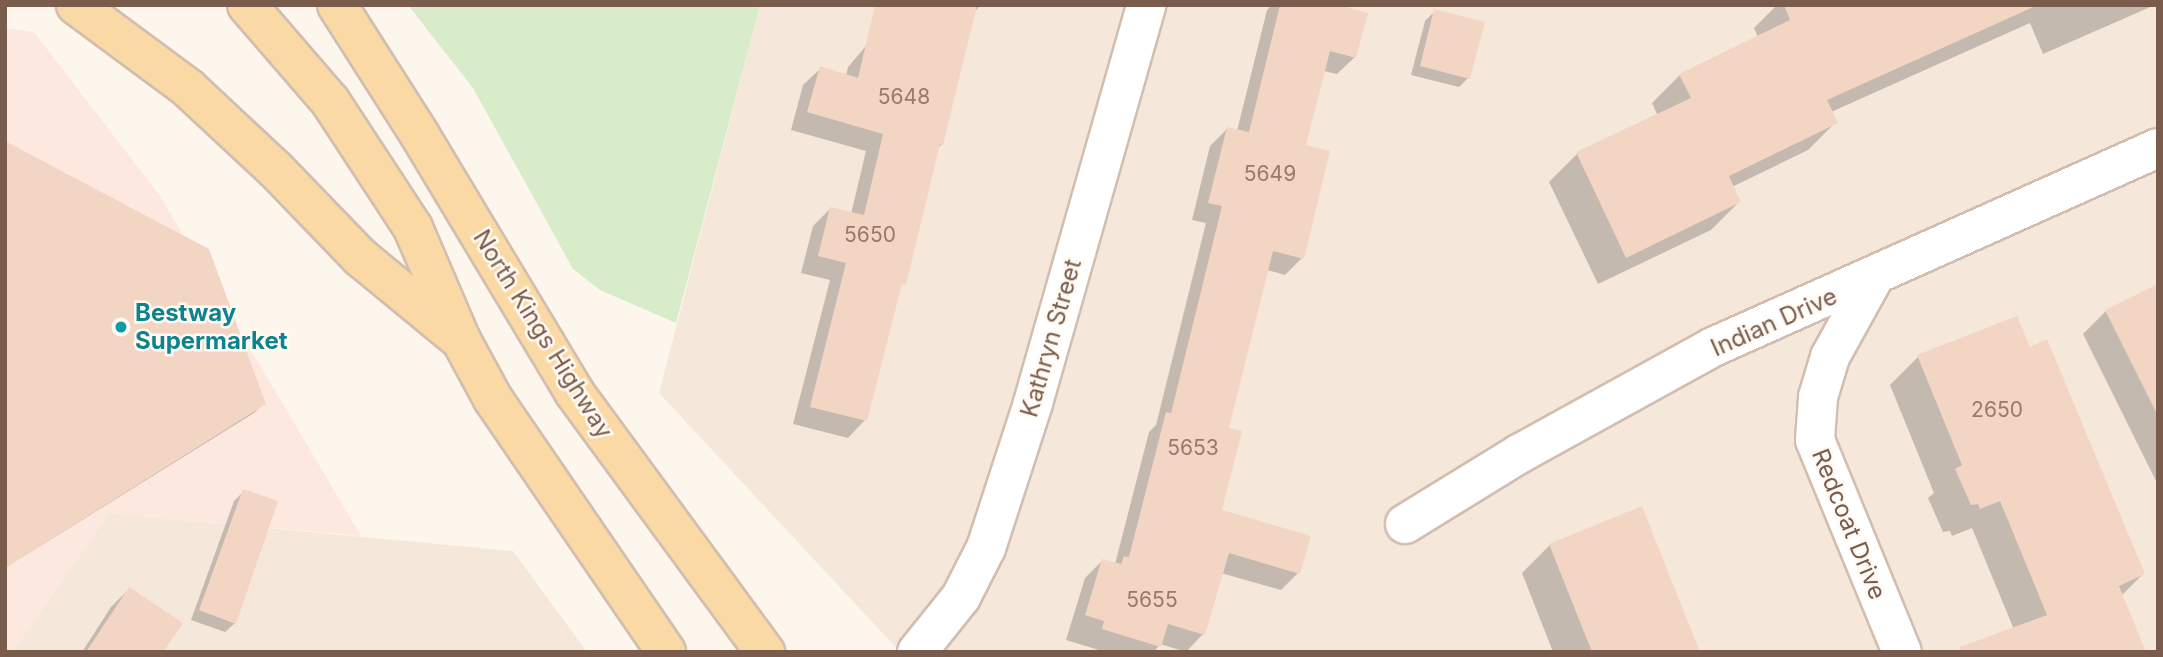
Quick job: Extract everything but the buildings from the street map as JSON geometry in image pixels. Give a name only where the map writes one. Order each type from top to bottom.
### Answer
[{"type":"main road","points":[[76,5],[188,88],[276,170],[360,257],[461,340]]},
{"type":"main road","points":[[247,5],[330,101],[413,228],[461,340],[493,399],[666,652]]},
{"type":"main road","name":"North Kings Highway","points":[[337,5],[414,126],[574,392],[765,652]]},
{"type":"street","name":"Kathryn Street","points":[[917,652],[961,597],[986,548],[1033,403],[1146,5]]},
{"type":"street","name":"Indian Drive","points":[[1405,524],[1518,454],[1713,347],[1872,279],[2158,148]]},
{"type":"street","name":"Redcoat Drive","points":[[1872,279],[1830,357],[1818,397],[1815,440],[1902,652]]},
{"type":"shaded area","points":[[760,5],[2158,5],[2158,652],[900,652],[659,393]]},
{"type":"shaded area","name":"Bestway Supermarket","points":[[5,28],[34,32],[160,196],[361,536],[109,513],[12,652],[5,652]]},
{"type":"shaded area","points":[[109,513],[513,551],[587,652],[12,652]]},
{"type":"green space","points":[[408,5],[760,5],[676,323],[600,290],[573,269],[473,88]]},
{"type":"place","name":"Bestway Supermarket","points":[[121,327]]}]
